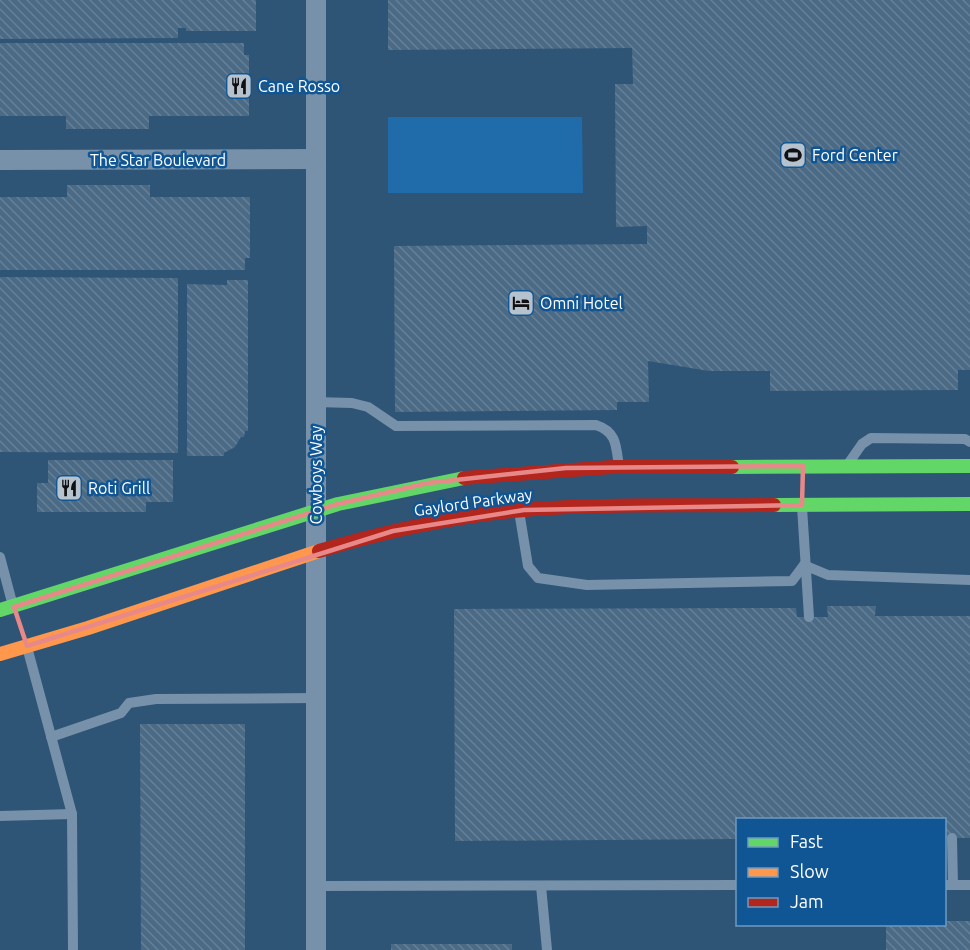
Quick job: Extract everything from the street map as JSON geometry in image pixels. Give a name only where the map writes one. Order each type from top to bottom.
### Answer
[{"type":"street","name":"Cowboys Way","points":[[316,0],[316,950]]},
{"type":"street","name":"The Star Boulevard","points":[[0,160],[316,159]]},
{"type":"street","points":[[802,505],[803,466]]},
{"type":"street","name":"Gaylord Parkway","points":[[10,611],[316,510],[382,492],[473,476],[566,468],[970,466]]},
{"type":"street","points":[[549,486],[608,481],[616,478],[619,467]]},
{"type":"street","points":[[519,511],[528,498]]},
{"type":"street","name":"Gaylord Parkway","points":[[0,654],[25,641],[393,531],[519,511],[591,507],[970,504]]},
{"type":"lane","points":[[315,402],[352,403],[368,408],[396,426],[596,425],[609,429],[615,438],[619,467]]},
{"type":"lane","points":[[846,467],[862,444],[871,438],[965,439],[970,442]]},
{"type":"lane","points":[[802,505],[809,617]]},
{"type":"lane","points":[[519,511],[528,566],[538,578],[587,585],[792,582],[804,565]]},
{"type":"lane","points":[[0,557],[10,611]]},
{"type":"lane","points":[[804,565],[828,574],[970,580]]},
{"type":"lane","points":[[25,641],[72,814],[73,950]]},
{"type":"lane","points":[[51,737],[121,713],[129,703],[156,699],[317,698]]},
{"type":"lane","points":[[0,816],[72,814]]},
{"type":"lane","points":[[952,838],[949,885],[970,885]]},
{"type":"lane","points":[[317,886],[736,885]]},
{"type":"lane","points":[[541,886],[547,950]]},
{"type":"highlighted area","points":[[803,466],[802,505],[524,510],[393,531],[27,646],[14,607],[338,504],[428,483],[566,468]]},
{"type":"shaded area","points":[[388,117],[582,117],[583,193],[388,193]]},
{"type":"building","points":[[0,0],[256,0],[256,31],[186,31],[186,28],[178,28],[178,38],[0,39]]},
{"type":"building","name":"Ford Center","points":[[388,0],[970,0],[970,370],[958,370],[958,390],[770,391],[770,371],[709,371],[648,361],[649,402],[617,402],[617,410],[395,412],[394,246],[647,244],[647,226],[616,227],[615,84],[633,84],[632,48],[388,50]]},
{"type":"building","points":[[0,43],[244,43],[244,55],[249,55],[249,116],[149,116],[149,129],[66,129],[66,116],[0,116]]},
{"type":"building","points":[[67,185],[150,185],[150,197],[250,197],[250,258],[245,258],[245,270],[0,270],[0,197],[67,197]]},
{"type":"building","points":[[0,277],[178,278],[178,453],[0,452]]},
{"type":"building","points":[[227,280],[248,280],[248,431],[245,431],[244,437],[241,437],[235,447],[224,453],[224,456],[187,456],[187,284],[227,285]]},
{"type":"building","points":[[48,460],[173,460],[173,502],[146,502],[146,512],[37,512],[37,483],[48,483]]},
{"type":"building","points":[[827,606],[876,606],[875,616],[970,616],[970,838],[946,838],[946,818],[736,818],[736,839],[455,841],[454,609],[796,608],[797,617],[828,617]]},
{"type":"building","points":[[140,724],[245,724],[245,950],[141,950]]},
{"type":"building","points":[[946,921],[970,921],[970,950],[886,950],[886,926],[946,926]]},
{"type":"building","points":[[391,944],[512,944],[512,950],[391,950]]},
{"type":"traffic: fast","points":[[732,467],[970,466]]},
{"type":"traffic: fast","points":[[0,610],[338,504],[464,478]]},
{"type":"traffic: fast","points":[[774,505],[970,504]]},
{"type":"traffic: slow","points":[[0,654],[88,628],[319,551]]},
{"type":"traffic: jam","points":[[464,478],[612,467],[732,467]]},
{"type":"traffic: jam","points":[[319,551],[412,527],[506,512],[595,506],[774,505]]},
{"type":"place","name":"Cane Rosso","points":[[239,86]]},
{"type":"place","name":"Ford Center","points":[[793,155]]},
{"type":"place","name":"Omni Hotel","points":[[521,303]]},
{"type":"place","name":"Roti Grill","points":[[69,488]]}]
